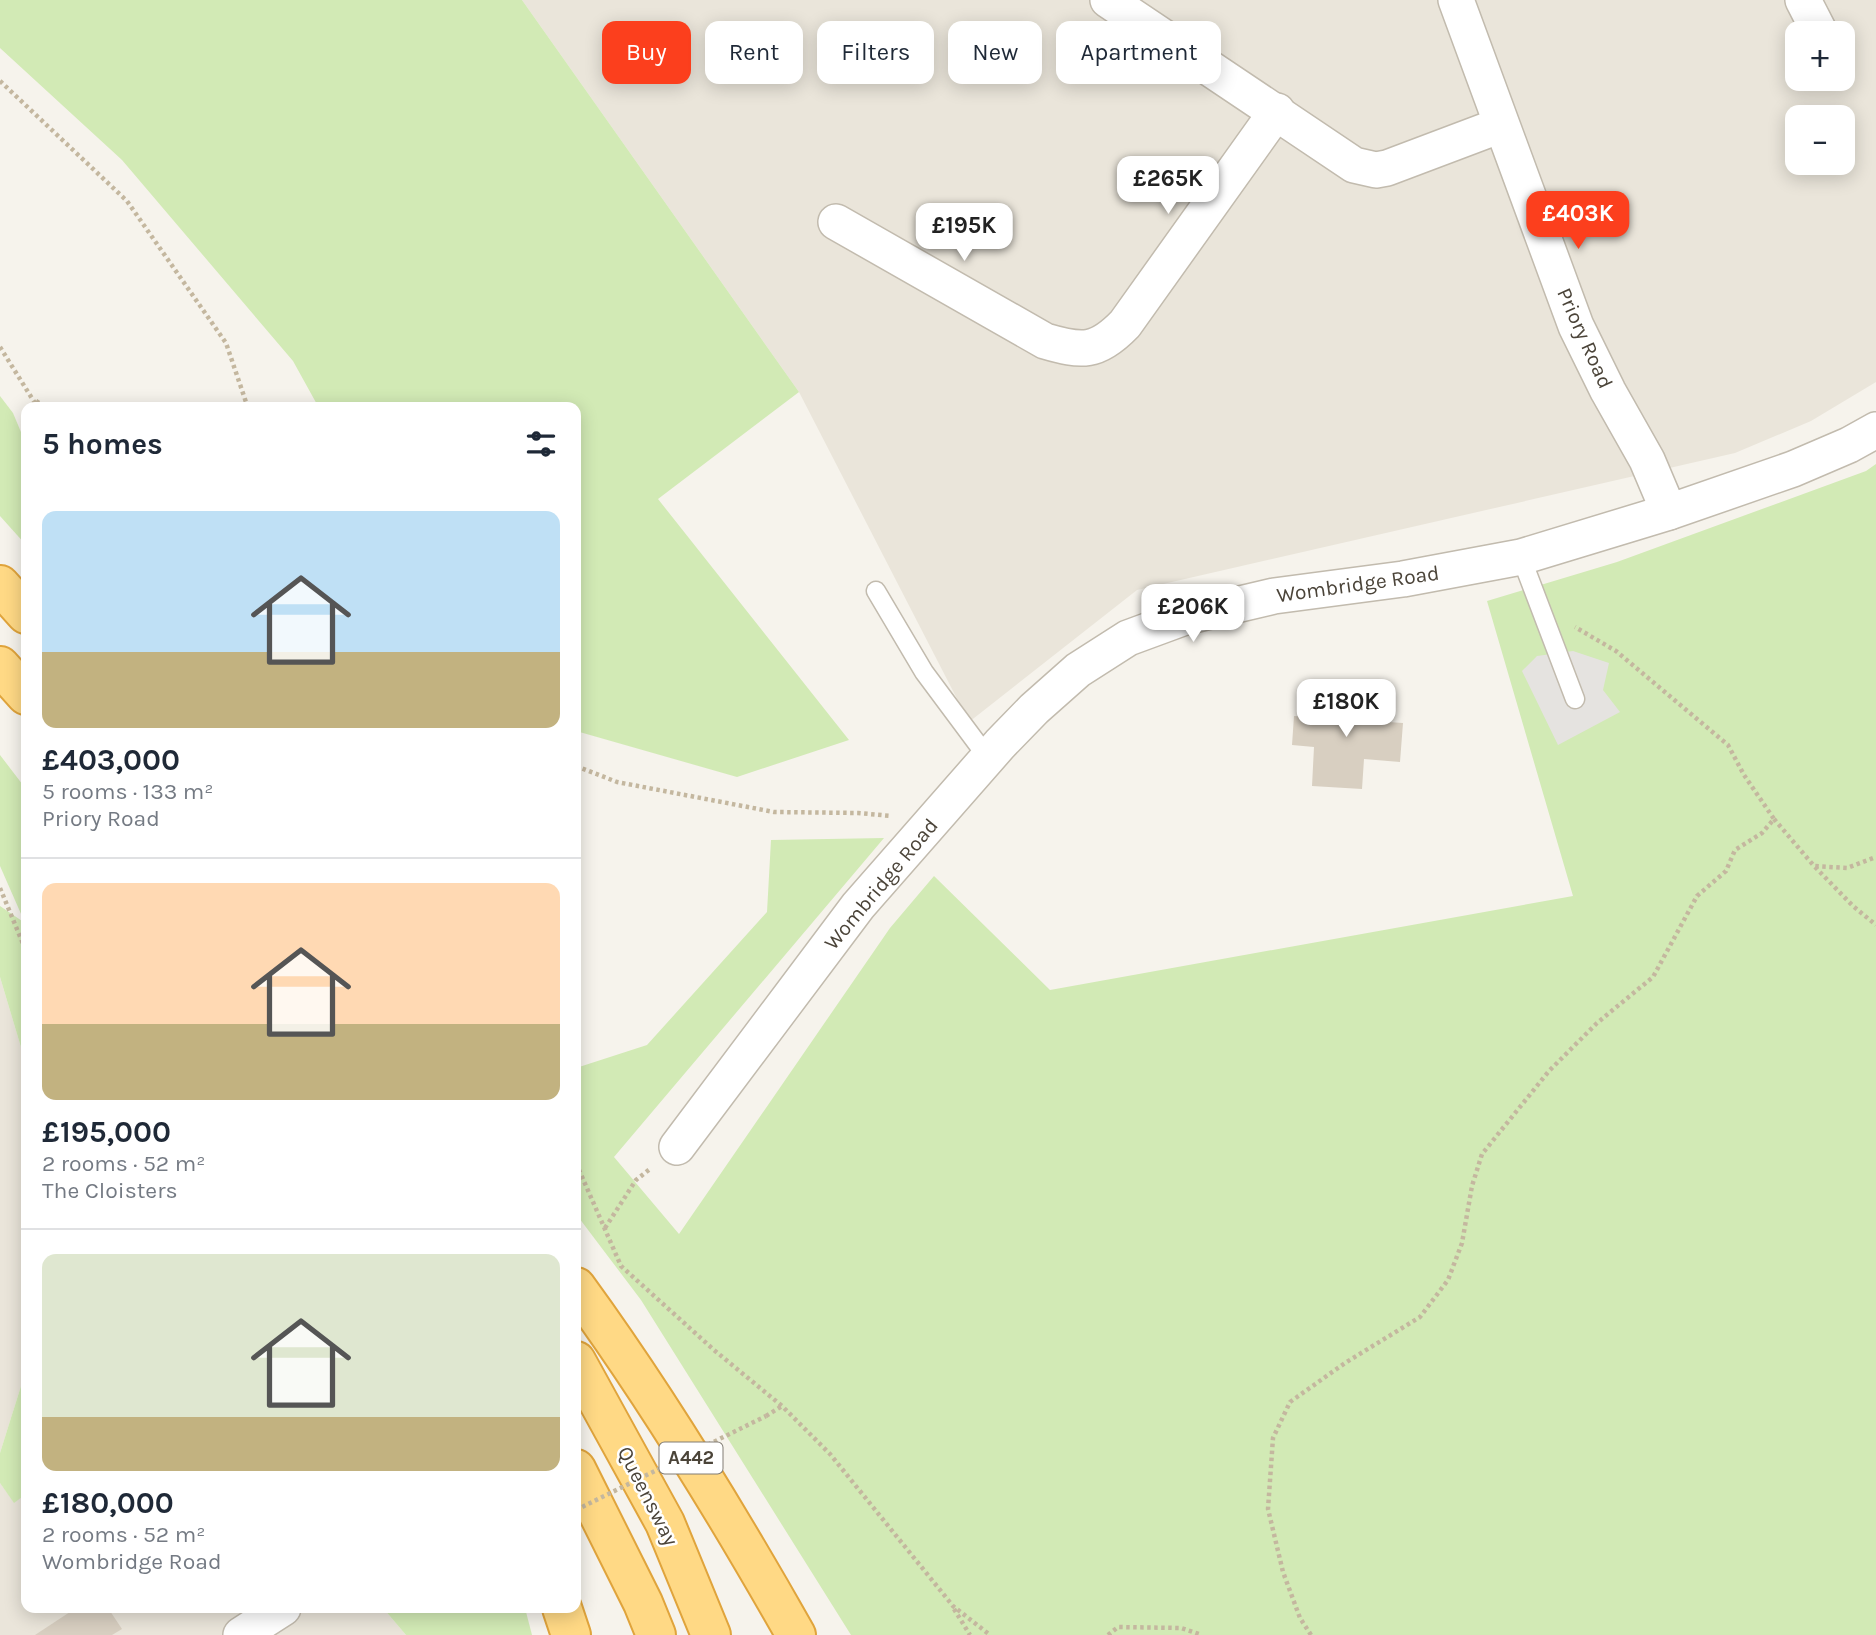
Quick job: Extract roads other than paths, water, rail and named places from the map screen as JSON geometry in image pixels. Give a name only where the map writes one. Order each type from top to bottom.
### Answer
[{"type":"highway","points":[[0,585],[21,608]]},
{"type":"highway","points":[[0,666],[21,689]]},
{"type":"highway","name":"A442","points":[[581,1294],[623,1352],[731,1520],[796,1635]]},
{"type":"highway","name":"Queensway","points":[[581,1370],[665,1523],[711,1635]]},
{"type":"highway","points":[[581,1479],[643,1603],[656,1635]]},
{"type":"highway","points":[[564,1613],[571,1635]]},
{"type":"street","points":[[1108,0],[1354,164],[1376,170],[1387,168],[1501,125]]},
{"type":"street","name":"Priory Road","points":[[1456,0],[1576,326],[1608,391],[1647,460],[1669,512]]},
{"type":"street","points":[[836,222],[1045,341],[1073,349],[1091,349],[1110,340],[1125,324],[1277,111]]},
{"type":"street","name":"Wombridge Road","points":[[677,1147],[858,906],[988,758],[1042,701],[1078,670],[1128,638],[1185,617],[1274,596],[1403,579],[1521,557],[1669,512],[1793,469],[1876,430]]},
{"type":"street","points":[[241,1635],[275,1613]]},
{"type":"lane","points":[[1521,557],[1575,699]]},
{"type":"lane","points":[[876,591],[924,672],[988,758]]}]
